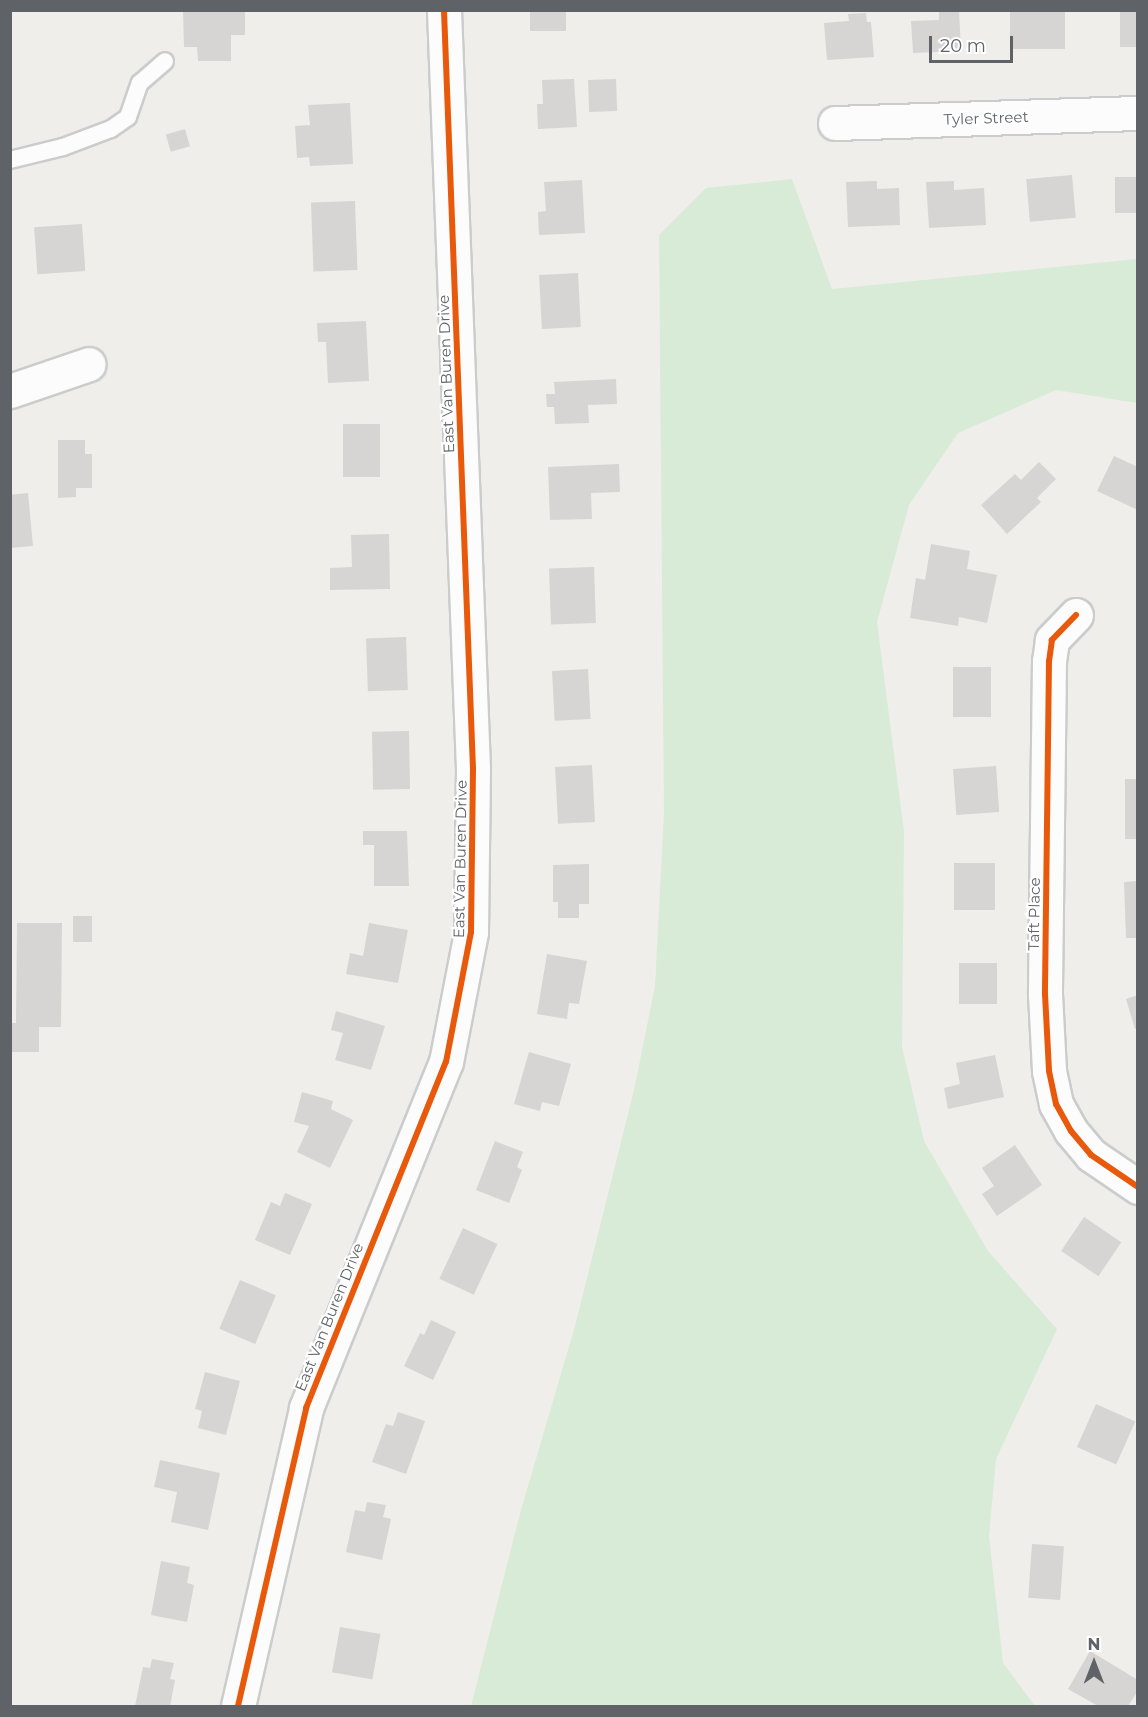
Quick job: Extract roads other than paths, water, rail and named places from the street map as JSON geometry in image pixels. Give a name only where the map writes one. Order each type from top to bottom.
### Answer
[{"type":"street","name":"East Van Buren Drive","points":[[238,1707],[306,1408],[446,1062],[471,932],[473,768],[444,10]]},
{"type":"street","name":"Tyler Street","points":[[835,123],[1137,113]]},
{"type":"street","points":[[10,391],[89,364]]},
{"type":"street","name":"Taft Place","points":[[1076,615],[1052,640],[1049,661],[1045,994],[1049,1071],[1056,1104],[1071,1131],[1091,1155],[1137,1187]]},
{"type":"lane","points":[[10,160],[63,147],[111,129],[128,117],[140,83],[165,61]]}]
